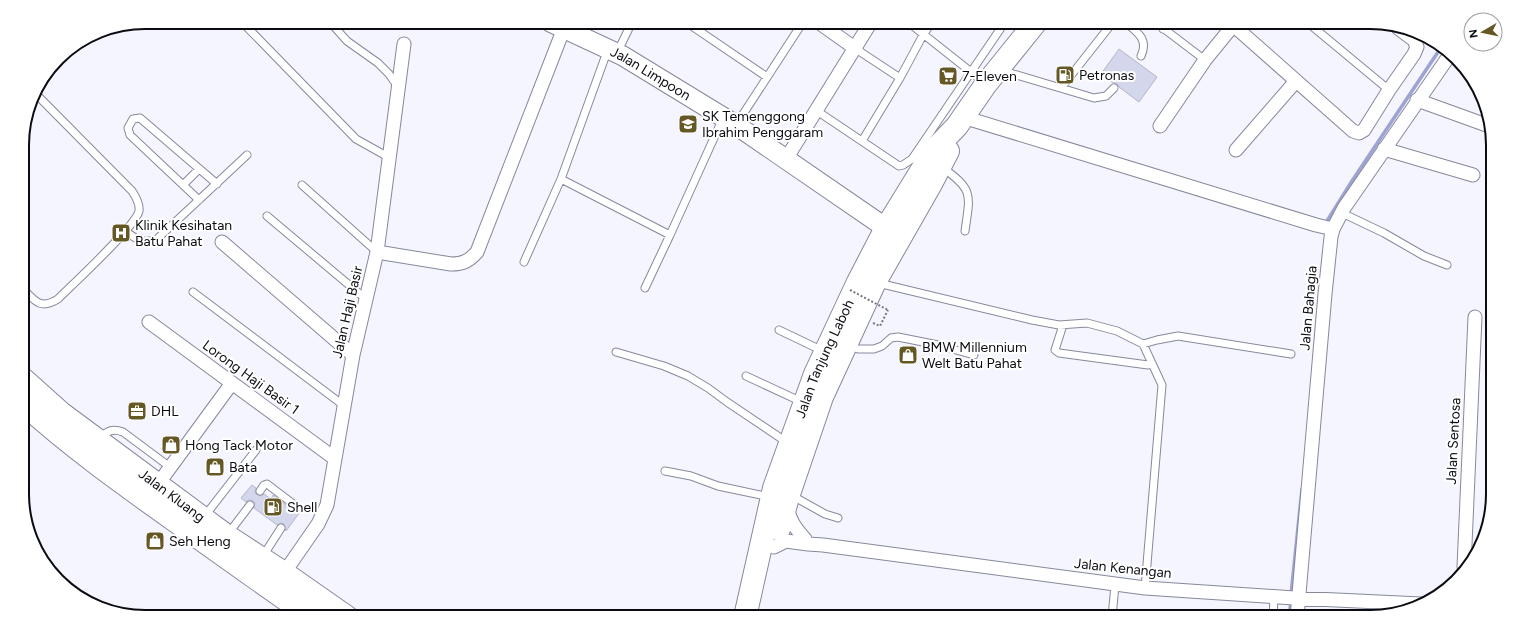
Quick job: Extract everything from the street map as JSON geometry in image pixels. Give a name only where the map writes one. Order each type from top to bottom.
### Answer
[{"type":"highway","name":"Jalan Tanjung Laboh","points":[[758,610],[773,535],[782,499],[790,444],[804,403],[825,352],[858,282],[941,167],[960,121],[985,75],[1029,29]]},
{"type":"highway","name":"Jalan Tanjung Laboh","points":[[782,499],[822,398],[874,282],[893,233],[934,150],[960,121]]},
{"type":"highway","name":"Jalan Kluang","points":[[29,384],[61,414],[97,440],[164,476],[203,519],[337,610]]},
{"type":"highway","name":"Jalan Kluang","points":[[29,408],[87,457],[301,610]]},
{"type":"highway","name":"Jalan Tanjung Laboh","points":[[747,610],[773,535]]},
{"type":"highway","points":[[284,573],[282,584],[285,588],[314,610]]},
{"type":"street","points":[[377,252],[451,264],[460,264],[473,257],[477,252],[556,29]]},
{"type":"street","name":"Jalan Limpoon","points":[[566,29],[613,51],[729,121],[893,233]]},
{"type":"street","points":[[828,29],[856,49]]},
{"type":"street","points":[[786,160],[867,29]]},
{"type":"street","points":[[1160,126],[1205,60],[1230,29]]},
{"type":"street","points":[[1239,29],[1296,81],[1353,131],[1359,134],[1364,130],[1414,54],[1417,47],[1414,40],[1409,36]]},
{"type":"street","name":"Jalan Haji Basir","points":[[284,573],[318,524],[327,505],[343,405],[377,252],[404,44]]},
{"type":"street","name":"Jalan Bahagia","points":[[1294,610],[1287,598],[1325,294],[1326,227],[1342,213],[1417,100],[1447,59]]},
{"type":"street","points":[[1236,150],[1296,81]]},
{"type":"street","points":[[1417,100],[1484,124]]},
{"type":"street","points":[[960,121],[1326,227]]},
{"type":"street","points":[[1384,150],[1473,175]]},
{"type":"street","points":[[222,242],[353,355]]},
{"type":"street","name":"Jalan Sentosa","points":[[1464,561],[1475,317]]},
{"type":"street","name":"Lorong Haji Basir 1","points":[[149,322],[334,458]]},
{"type":"street","points":[[164,476],[232,384]]},
{"type":"street","points":[[782,499],[792,523],[805,539]]},
{"type":"street","name":"Jalan Kenangan","points":[[773,535],[786,541],[1115,585],[1287,598],[1408,603]]},
{"type":"street","name":"Jalan Kenangan","points":[[773,535],[805,539],[823,545]]},
{"type":"lane","points":[[249,29],[356,139],[390,158]]},
{"type":"lane","points":[[336,29],[347,41],[378,63],[389,74],[398,87]]},
{"type":"lane","points":[[524,262],[561,179],[613,51],[627,29]]},
{"type":"lane","points":[[696,29],[767,77]]},
{"type":"lane","points":[[645,288],[670,235],[729,121],[767,77],[798,29]]},
{"type":"lane","points":[[916,29],[922,35],[985,75],[1061,88],[1094,98],[1106,96],[1114,88]]},
{"type":"lane","points":[[862,141],[900,78],[927,29]]},
{"type":"lane","points":[[817,111],[899,166],[907,163],[985,75],[1002,29]]},
{"type":"lane","points":[[1061,88],[1107,29]]},
{"type":"lane","points":[[1133,29],[1144,43],[1141,56]]},
{"type":"lane","points":[[1163,29],[1205,60]]},
{"type":"lane","points":[[1315,29],[1389,90]]},
{"type":"lane","points":[[856,49],[900,78]]},
{"type":"lane","points":[[29,295],[36,302],[43,305],[50,304],[58,299],[125,231],[136,218],[139,210],[138,201],[132,191],[39,98]]},
{"type":"lane","points":[[198,200],[130,134],[128,128],[134,119],[140,118],[217,184]]},
{"type":"lane","points":[[125,231],[140,241],[148,242],[157,239],[247,156]]},
{"type":"lane","points":[[941,167],[960,180],[966,188],[969,203],[965,231]]},
{"type":"lane","points":[[183,185],[199,169]]},
{"type":"lane","points":[[561,179],[670,235]]},
{"type":"lane","points":[[302,185],[377,252]]},
{"type":"lane","points":[[1342,213],[1384,233],[1424,256],[1447,265]]},
{"type":"lane","points":[[267,216],[367,300]]},
{"type":"lane","points":[[874,282],[1032,320],[1063,325],[1087,323],[1117,331],[1143,344],[1162,385],[1145,588]]},
{"type":"lane","points":[[193,292],[343,405]]},
{"type":"lane","points":[[1063,325],[1055,350],[1059,353],[1148,365]]},
{"type":"lane","points":[[778,330],[825,352]]},
{"type":"lane","points":[[1143,344],[1178,336],[1291,354]]},
{"type":"lane","points":[[845,345],[870,350],[882,346],[892,338],[898,337],[938,345],[974,355]]},
{"type":"lane","points":[[616,352],[664,366],[688,376],[790,444]]},
{"type":"lane","points":[[746,376],[804,403]]},
{"type":"lane","points":[[203,519],[256,450]]},
{"type":"lane","points":[[665,471],[691,476],[718,486],[782,499],[838,518]]},
{"type":"lane","points":[[260,491],[264,485],[267,484],[296,506],[295,508]]},
{"type":"lane","points":[[227,536],[250,505]]},
{"type":"lane","points":[[261,559],[281,528]]},
{"type":"lane","points":[[1113,610],[1115,585]]},
{"type":"lane","points":[[1278,610],[1287,598]]},
{"type":"path","points":[[850,290],[888,310],[880,326]]},
{"type":"building","points":[[1119,49],[1157,77],[1139,102],[1117,84],[1113,83],[1101,74]]},
{"type":"building","name":"Shell","points":[[252,485],[256,488],[255,493],[258,495],[262,496],[264,494],[271,499],[273,495],[290,508],[292,512],[300,512],[286,531],[284,524],[281,523],[277,525],[254,508],[255,503],[253,501],[248,500],[246,502],[241,498]]},
{"type":"waterway","points":[[1327,224],[1327,221],[1352,181],[1438,51]]},
{"type":"waterway","points":[[1291,595],[1302,489]]},
{"type":"waterway","points":[[1290,610],[1291,601]]},
{"type":"place","name":"Petronas","points":[[1065,75]]},
{"type":"place","name":"7-Eleven","points":[[948,76]]},
{"type":"place","name":"SK Temenggong Ibrahim Penggaram","points":[[688,124]]},
{"type":"place","name":"Klinik Kesihatan Batu Pahat","points":[[121,233]]},
{"type":"place","name":"BMW Millennium Welt Batu Pahat","points":[[908,355]]},
{"type":"place","name":"DHL","points":[[137,411]]},
{"type":"place","name":"Hong Tack Motor","points":[[171,445]]},
{"type":"place","name":"Bata","points":[[215,467]]},
{"type":"place","name":"Shell","points":[[273,507]]},
{"type":"place","name":"Seh Heng","points":[[155,541]]}]
